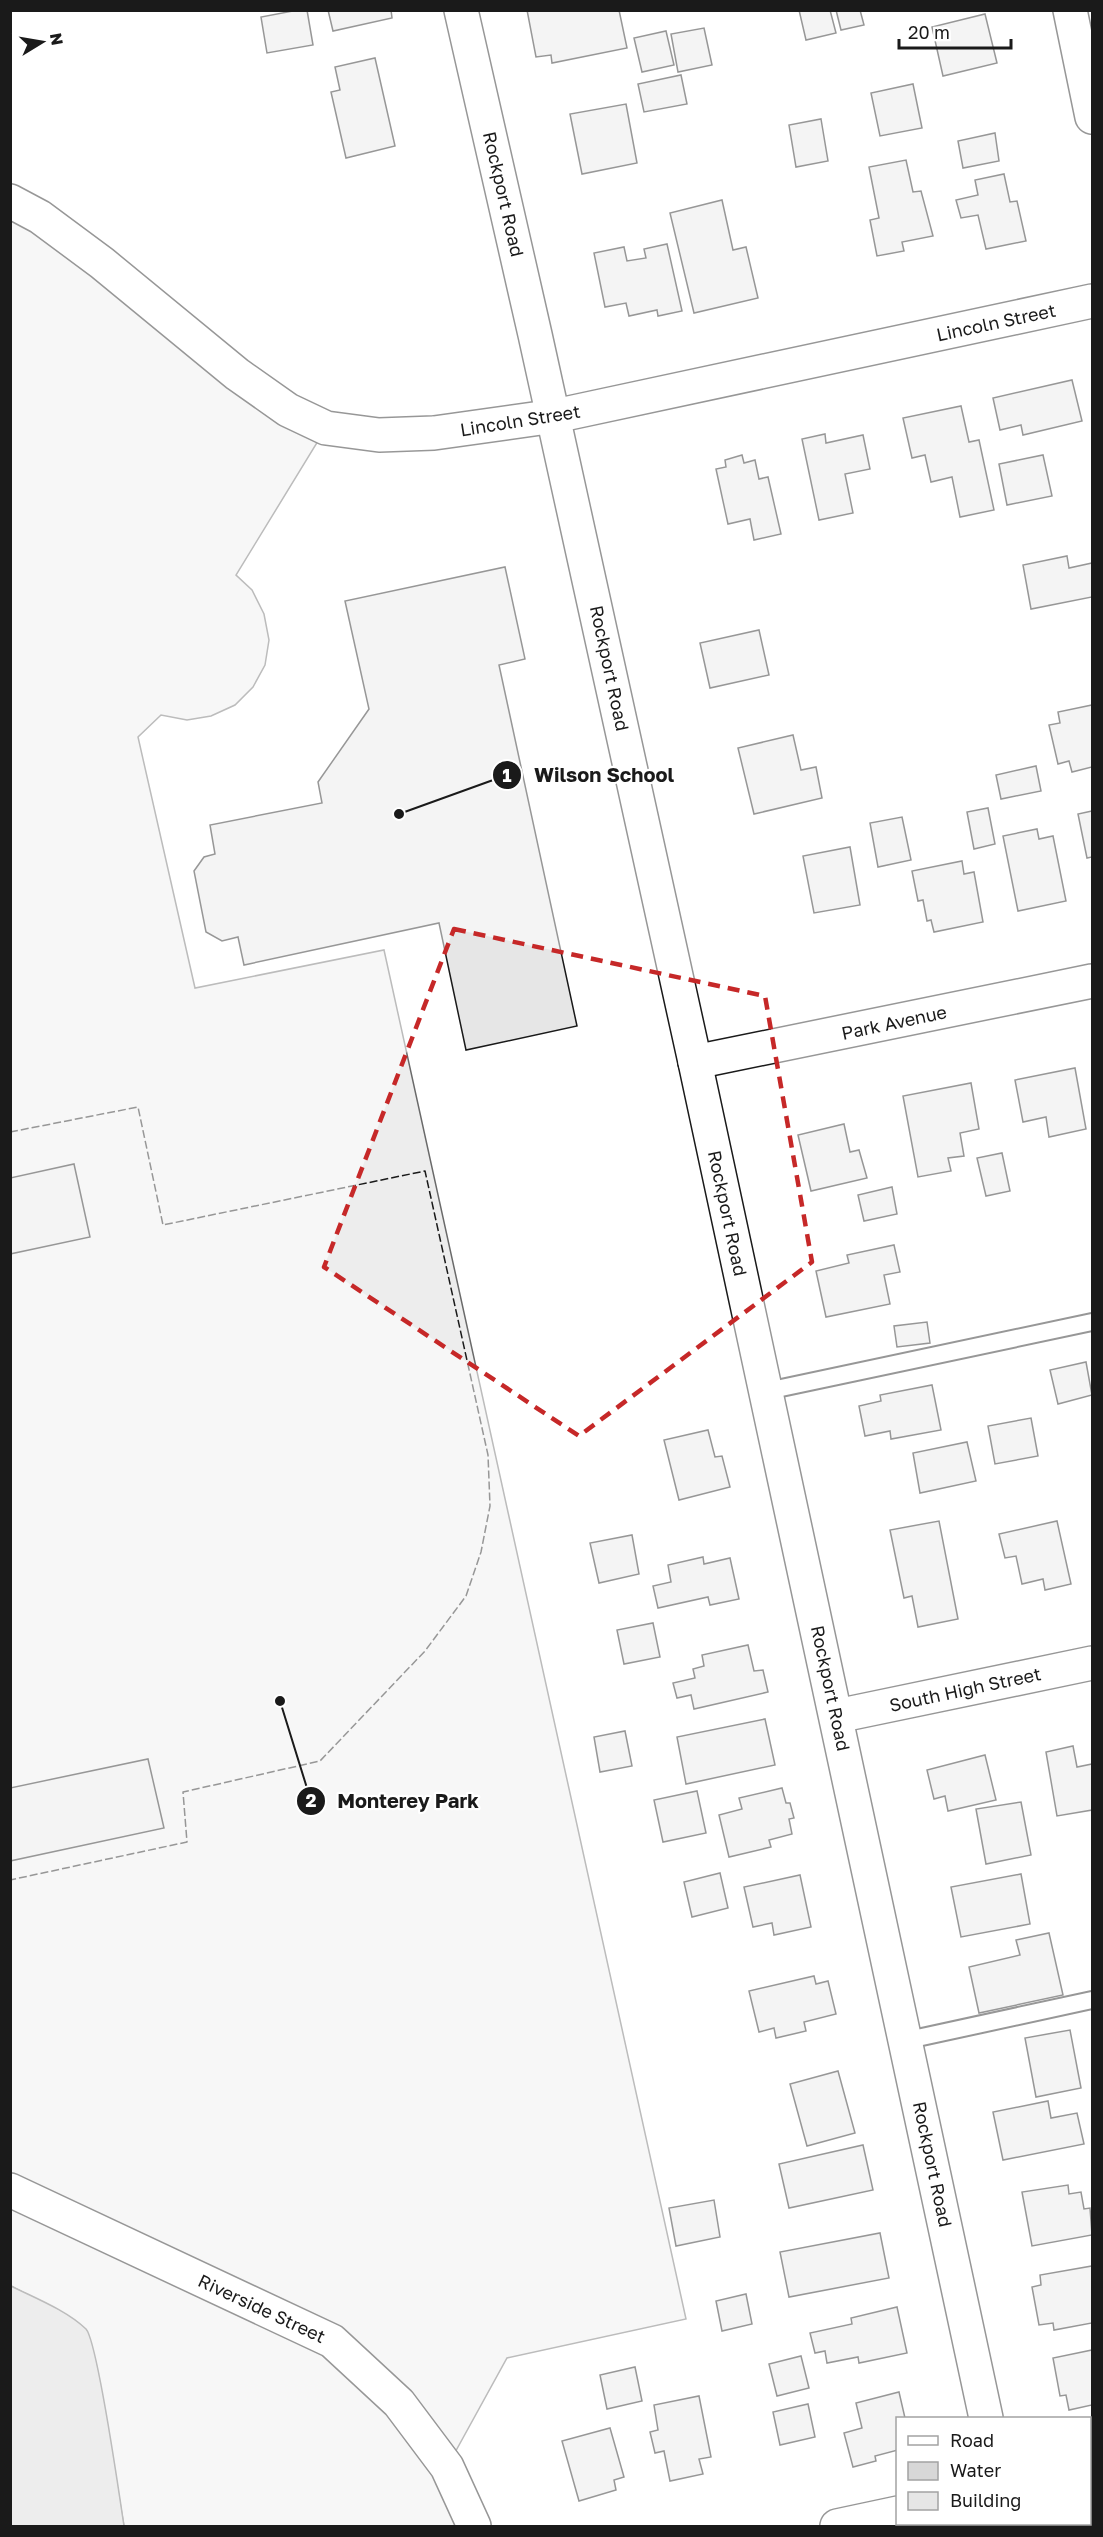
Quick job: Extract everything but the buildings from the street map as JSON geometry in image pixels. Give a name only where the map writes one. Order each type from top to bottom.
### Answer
[{"type":"street","name":"Rockport Road","points":[[461,10],[555,416],[908,2040],[986,2417]]},
{"type":"street","points":[[1070,10],[1092,117]]},
{"type":"street","name":"Lincoln Street","points":[[10,201],[40,218],[102,263],[237,374],[288,410],[326,428],[379,435],[434,433],[555,416],[1092,301]]},
{"type":"street","name":"Park Avenue","points":[[695,1062],[1092,981]]},
{"type":"street","name":"South High Street","points":[[837,1716],[1092,1663]]},
{"type":"street","name":"Riverside Street","points":[[10,2190],[332,2341],[399,2403],[447,2467],[474,2526]]},
{"type":"street","points":[[837,2526],[896,2513]]},
{"type":"lane","points":[[767,1391],[1092,1322]]},
{"type":"lane","points":[[908,2040],[1092,2000]]},
{"type":"highlighted area","points":[[454,929],[765,996],[812,1262],[579,1436],[324,1267]]},
{"type":"shaded area","points":[[11,201],[326,428],[236,575],[252,590],[264,614],[269,640],[265,665],[253,687],[235,705],[211,716],[187,720],[161,715],[138,737],[195,988],[384,950],[686,2319],[507,2358],[447,2467],[474,2526],[124,2526],[96,2363],[56,2309],[11,2286]]},
{"type":"water","points":[[11,2286],[60,2310],[86,2329],[91,2340],[102,2389],[124,2526],[11,2526]]},
{"type":"fence","points":[[10,1132],[138,1107],[163,1225],[425,1171],[488,1455],[490,1506],[481,1552],[466,1596],[425,1651],[320,1761],[183,1792],[187,1842],[10,1880]]},
{"type":"place","name":"Wilson School","points":[[399,814]]},
{"type":"place","name":"Monterey Park","points":[[280,1701]]}]
